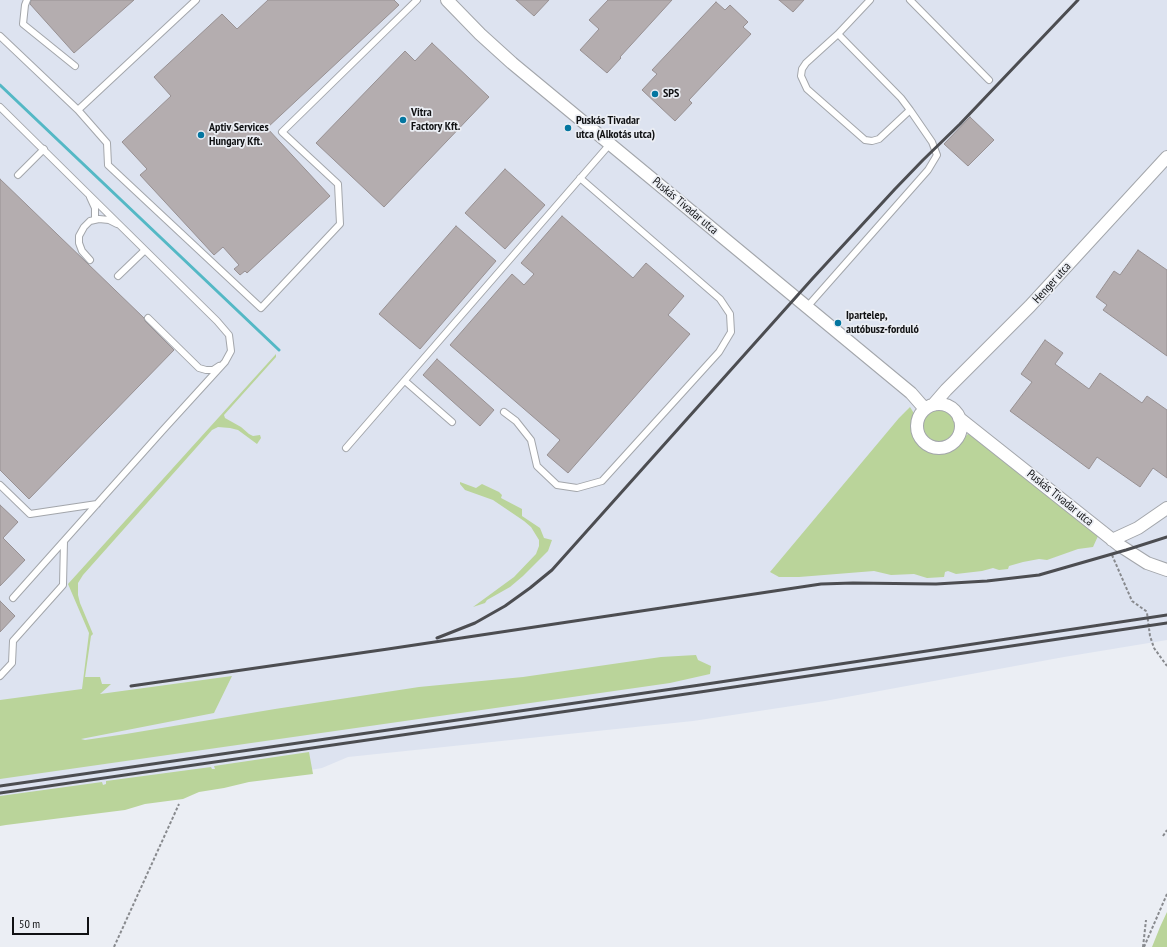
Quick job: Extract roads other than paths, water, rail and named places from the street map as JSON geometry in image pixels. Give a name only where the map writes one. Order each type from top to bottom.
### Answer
[{"type":"street","name":"Puskás Tivadar utca","points":[[447,0],[480,34],[512,62],[911,393],[929,407],[944,405],[950,407],[959,418],[1112,540],[1143,561],[1167,570]]},
{"type":"street","name":"Henger utca","points":[[929,407],[1030,306],[1167,157]]},
{"type":"street","points":[[929,407],[919,418],[918,427],[923,440],[932,446],[939,448],[955,441],[960,432],[959,418]]},
{"type":"street","points":[[1112,540],[1138,528],[1167,508]]},
{"type":"lane","points":[[27,0],[23,24],[75,66]]},
{"type":"lane","points":[[78,110],[196,0]]},
{"type":"lane","points":[[0,36],[78,110],[107,143],[108,165],[261,308],[340,224],[338,184],[282,132],[416,0]]},
{"type":"lane","points":[[870,0],[838,34],[806,62],[802,69],[802,76],[807,88],[865,140],[872,141],[879,139],[910,110]]},
{"type":"lane","points":[[910,0],[989,80]]},
{"type":"lane","points":[[807,307],[934,161],[937,155],[935,149],[901,98],[838,34]]},
{"type":"lane","points":[[0,106],[229,335],[232,351],[225,362],[13,598]]},
{"type":"lane","points":[[346,448],[610,144]]},
{"type":"lane","points":[[18,175],[44,149]]},
{"type":"lane","points":[[504,412],[516,421],[531,440],[537,466],[557,485],[577,488],[602,481],[719,352],[731,332],[730,314],[720,299],[580,178]]},
{"type":"lane","points":[[89,194],[94,208],[95,220]]},
{"type":"lane","points":[[90,260],[82,251],[79,243],[79,236],[84,227],[90,221],[98,219],[109,220],[120,225]]},
{"type":"lane","points":[[118,276],[145,250]]},
{"type":"lane","points":[[148,318],[199,368],[213,370],[225,362]]},
{"type":"lane","points":[[405,381],[452,422]]},
{"type":"lane","points":[[0,485],[30,514],[97,504]]},
{"type":"lane","points":[[0,676],[12,663],[13,641],[63,585],[64,541]]},
{"type":"waterway","points":[[0,85],[279,350]]},
{"type":"railway","points":[[437,638],[475,623],[505,606],[552,570],[813,278],[895,189],[960,124],[1078,0]]},
{"type":"railway","points":[[131,686],[821,584],[936,584],[987,581],[1039,575],[1167,537]]},
{"type":"railway","points":[[0,786],[700,685],[1167,615]]},
{"type":"railway","points":[[0,793],[1167,623]]},
{"type":"place","name":"SPS","points":[[655,94]]},
{"type":"place","name":"Vitra Factory Kft.","points":[[403,120]]},
{"type":"place","name":"Puskás Tivadar utca (Alkotás utca)","points":[[568,128]]},
{"type":"place","name":"Aptiv Services Hungary Kft.","points":[[201,135]]},
{"type":"place","name":"Ipartelep, autóbusz-forduló","points":[[838,323]]}]
